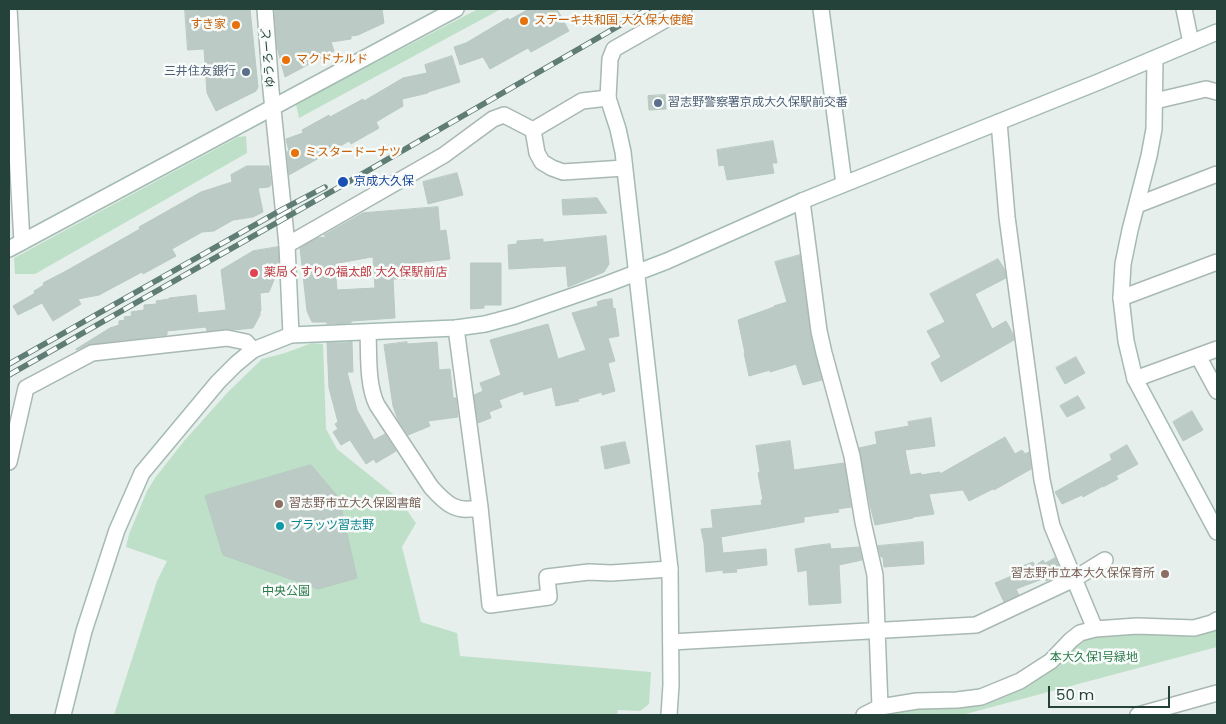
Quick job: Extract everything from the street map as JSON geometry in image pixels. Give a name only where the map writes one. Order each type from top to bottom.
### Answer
[{"type":"street","name":"ゆうろーど","points":[[264,9],[287,245],[291,335]]},
{"type":"street","points":[[9,14],[16,245],[456,9]]},
{"type":"street","points":[[669,715],[670,569],[622,152],[618,129],[608,98],[610,59],[614,49],[684,9]]},
{"type":"street","points":[[821,9],[844,184]]},
{"type":"street","points":[[1184,9],[1191,43]]},
{"type":"street","points":[[63,715],[84,632],[117,530],[142,473],[218,382],[253,350],[291,335],[456,328],[485,324],[515,316],[667,261],[802,201],[1217,32]]},
{"type":"street","points":[[1155,58],[1154,129],[1123,264],[1122,298],[1126,341],[1135,379],[1217,532]]},
{"type":"street","points":[[1155,101],[1206,89],[1217,92]]},
{"type":"street","points":[[533,130],[582,101],[608,98]]},
{"type":"street","points":[[287,245],[444,155],[493,119],[504,115],[533,130]]},
{"type":"street","points":[[999,122],[1007,217],[1042,480],[1052,526],[1095,629]]},
{"type":"street","points":[[533,130],[537,153],[542,162],[552,168],[563,172],[624,168]]},
{"type":"street","points":[[1136,205],[1217,174]]},
{"type":"street","points":[[802,201],[819,330],[852,456],[863,522],[875,575],[880,707]]},
{"type":"street","points":[[1122,298],[1217,262]]},
{"type":"street","points":[[456,328],[480,507],[490,605],[549,597],[547,578],[589,572],[611,573],[670,569]]},
{"type":"street","points":[[368,332],[371,387],[377,405],[431,488],[442,500],[457,508],[470,510],[480,507]]},
{"type":"street","points":[[9,462],[26,388],[92,352],[227,338],[246,342],[253,350]]},
{"type":"street","points":[[1135,379],[1217,348]]},
{"type":"street","points":[[1198,356],[1217,391]]},
{"type":"street","points":[[671,642],[976,625],[1074,579],[1105,560]]},
{"type":"street","points":[[864,715],[880,707],[917,701],[981,697],[1020,681],[1051,660],[1080,633],[1095,629],[1136,626],[1194,628],[1212,624],[1217,620]]},
{"type":"street","points":[[1138,715],[1171,711],[1217,693]]},
{"type":"green space","points":[[478,9],[501,9],[299,118],[296,104]]},
{"type":"green space","points":[[246,136],[247,153],[35,274],[15,274],[14,258],[238,137]]},
{"type":"green space","name":"中央公園","points":[[312,343],[323,344],[326,429],[337,449],[398,498],[416,523],[402,547],[421,622],[457,633],[460,656],[651,672],[649,704],[640,711],[618,710],[617,715],[114,715],[157,581],[167,561],[126,547],[129,534],[147,491],[184,441],[228,392],[262,359]]},
{"type":"green space","name":"本大久保1号緑地","points":[[1217,627],[1217,647],[962,715],[880,715],[939,704],[982,702],[1068,653],[1087,637],[1150,634]]},
{"type":"building","points":[[185,9],[250,9],[258,87],[256,91],[216,111],[207,93],[204,49],[188,50]]},
{"type":"building","points":[[274,9],[382,9],[384,23],[358,35],[351,36],[351,39],[331,42],[334,51],[285,77],[277,47]]},
{"type":"building","points":[[529,9],[557,9],[569,31],[531,52],[528,48],[490,69],[483,57],[460,65],[454,47],[466,43],[508,18],[509,20]]},
{"type":"building","points":[[452,56],[460,82],[428,93],[402,99],[403,106],[376,122],[379,128],[351,144],[349,141],[289,175],[287,152],[289,151],[286,139],[303,133],[302,130],[329,115],[330,117],[363,99],[364,101],[403,78],[427,73],[425,65]]},
{"type":"building","points":[[665,95],[666,109],[649,110],[648,96]]},
{"type":"building","points":[[773,141],[777,163],[772,163],[774,173],[727,180],[724,165],[719,166],[717,150]]},
{"type":"building","points":[[247,166],[269,166],[271,185],[258,188],[263,212],[253,217],[233,220],[214,231],[202,232],[172,249],[176,256],[99,295],[78,299],[81,304],[53,321],[42,303],[18,315],[13,306],[35,293],[34,291],[44,285],[43,283],[140,229],[139,227],[201,192],[232,182],[231,175]]},
{"type":"building","points":[[457,173],[463,195],[428,204],[423,182]]},
{"type":"building","points":[[597,198],[607,213],[563,215],[562,200]]},
{"type":"building","points":[[438,207],[440,231],[446,230],[450,259],[406,264],[407,279],[393,279],[395,318],[351,321],[351,323],[327,324],[327,322],[312,322],[307,311],[300,248],[317,238],[326,237],[324,235],[363,213]],"holes":[[[373,257],[375,288],[337,290],[335,264]]]},
{"type":"building","points":[[606,236],[609,264],[604,272],[568,287],[566,266],[509,269],[508,245],[517,244],[517,241],[543,239],[543,242]]},
{"type":"building","points":[[278,247],[279,268],[269,292],[260,293],[261,311],[253,328],[207,331],[206,327],[167,331],[167,335],[91,344],[76,350],[110,328],[119,325],[119,321],[125,320],[124,317],[132,316],[131,312],[144,310],[144,305],[157,304],[156,301],[196,295],[198,313],[226,310],[221,270],[253,251]]},
{"type":"building","points":[[800,255],[810,332],[822,380],[803,385],[796,364],[749,376],[738,320],[787,302],[775,262]]},
{"type":"building","points":[[998,259],[1005,270],[1006,278],[975,294],[992,329],[1006,321],[1014,340],[941,382],[931,363],[941,357],[927,331],[945,322],[930,294]]},
{"type":"building","points":[[471,263],[501,263],[501,305],[484,305],[484,308],[471,309]]},
{"type":"building","points":[[612,299],[619,336],[608,338],[615,361],[608,363],[615,391],[602,395],[602,392],[578,399],[579,401],[556,406],[552,387],[524,395],[523,391],[499,400],[502,407],[489,412],[491,418],[478,423],[474,395],[483,391],[480,383],[501,375],[490,340],[548,324],[558,359],[586,350],[572,313],[598,306],[597,302]]},
{"type":"building","points":[[352,342],[353,372],[347,372],[357,410],[374,440],[385,434],[396,451],[376,463],[374,459],[366,464],[350,440],[341,445],[333,432],[338,429],[335,424],[338,422],[329,388],[327,343]]},
{"type":"building","points":[[407,342],[407,344],[437,342],[439,370],[450,369],[453,398],[456,398],[458,417],[428,421],[430,426],[408,435],[398,420],[393,406],[384,345]]},
{"type":"building","points":[[1076,357],[1085,373],[1065,384],[1056,368]]},
{"type":"building","points":[[1078,396],[1085,408],[1067,417],[1060,406]]},
{"type":"building","points":[[1192,411],[1203,430],[1183,441],[1173,422]]},
{"type":"building","points":[[931,418],[935,446],[905,450],[910,475],[940,472],[940,474],[1005,437],[1015,454],[1022,450],[1025,454],[1029,452],[1031,469],[994,490],[969,501],[963,490],[929,494],[934,514],[875,525],[859,448],[877,444],[875,432],[909,426],[908,422]]},
{"type":"building","points":[[790,441],[794,470],[844,463],[851,507],[838,509],[839,512],[804,517],[804,522],[721,537],[723,553],[766,549],[767,565],[736,569],[737,572],[723,573],[723,570],[706,572],[701,529],[713,528],[711,510],[762,505],[761,500],[763,500],[756,446]]},
{"type":"building","points":[[625,442],[630,463],[605,469],[601,447]]},
{"type":"building","points":[[1127,445],[1138,464],[1116,476],[1118,479],[1103,487],[1083,497],[1082,495],[1062,504],[1055,492],[1112,460],[1110,455]]},
{"type":"building","name":"プラッツ習志野","points":[[311,465],[339,498],[357,578],[318,589],[223,555],[205,496]]},
{"type":"building","points":[[923,542],[924,564],[884,567],[883,557],[881,557],[878,546]]},
{"type":"building","points":[[830,544],[831,549],[859,547],[862,560],[839,565],[841,603],[809,605],[807,570],[798,572],[795,549]]},
{"type":"building","points":[[1055,558],[1062,574],[1046,581],[1045,578],[1016,589],[1019,595],[1004,602],[995,583],[1014,575],[1012,570],[1033,562],[1035,566],[1043,560],[1045,563]]},
{"type":"railway","points":[[9,375],[648,9]]},
{"type":"railway","points":[[9,364],[325,187]]},
{"type":"place","name":"ステーキ共和国 大久保大使館","points":[[524,21]]},
{"type":"place","name":"すき家","points":[[236,25]]},
{"type":"place","name":"マクドナルド","points":[[286,60]]},
{"type":"place","name":"三井住友銀行","points":[[246,72]]},
{"type":"place","name":"習志野警察署京成大久保駅前交番","points":[[658,103]]},
{"type":"place","name":"ミスタードーナツ","points":[[295,153]]},
{"type":"place","name":"京成大久保","points":[[343,182]]},
{"type":"place","name":"薬局くすりの福太郎 大久保駅前店","points":[[254,273]]},
{"type":"place","name":"習志野市立大久保図書館","points":[[279,504]]},
{"type":"place","name":"プラッツ習志野","points":[[280,526]]},
{"type":"place","name":"習志野市立本大久保保育所","points":[[1165,574]]}]
